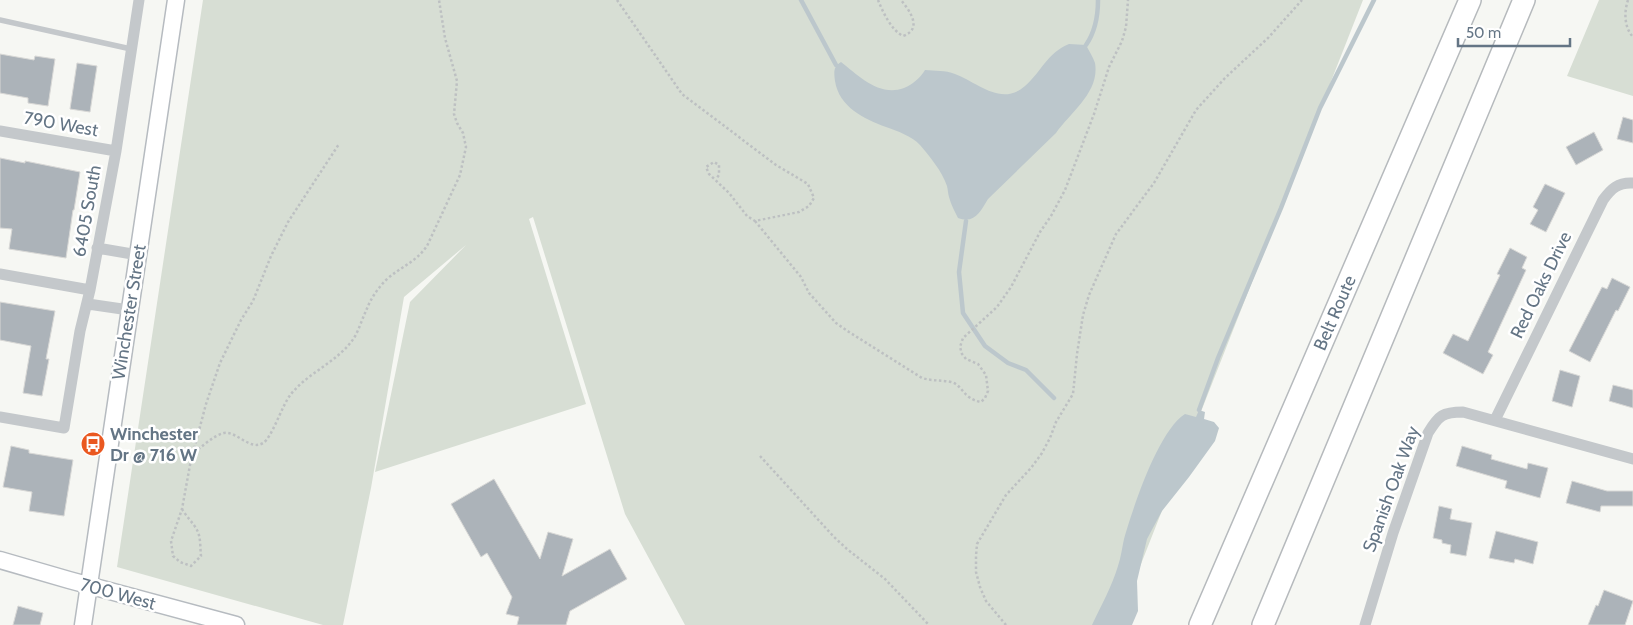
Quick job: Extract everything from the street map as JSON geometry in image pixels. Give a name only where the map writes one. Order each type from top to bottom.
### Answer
[{"type":"highway","name":"Belt Route","points":[[1200,625],[1470,0]]},
{"type":"highway","points":[[1263,625],[1524,0]]},
{"type":"main road","name":"Winchester Street","points":[[83,625],[176,0]]},
{"type":"main road","name":"700 West","points":[[0,560],[236,625]]},
{"type":"street","name":"6405 South","points":[[0,417],[64,428],[80,331],[88,304],[116,151],[139,0]]},
{"type":"street","name":"790 West","points":[[0,131],[116,151]]},
{"type":"street","name":"Red Oaks Drive","points":[[1495,420],[1603,200],[1618,185],[1633,183]]},
{"type":"street","points":[[97,248],[138,254]]},
{"type":"street","points":[[0,274],[90,290]]},
{"type":"street","points":[[88,304],[129,310]]},
{"type":"street","name":"Spanish Oak Way","points":[[1365,625],[1393,533],[1428,432],[1441,416],[1449,412],[1463,412],[1633,459]]},
{"type":"lane","points":[[0,20],[131,49]]},
{"type":"path","points":[[192,454],[224,433],[254,445],[262,443],[269,437],[282,407],[291,394],[313,373],[345,350],[353,340],[373,296],[385,281],[420,256],[427,246],[460,175],[466,147],[463,133],[454,114],[457,81],[445,38],[439,0]]},
{"type":"path","points":[[617,0],[682,94],[776,165],[808,184],[814,198],[809,206],[799,212],[755,221]]},
{"type":"path","points":[[878,0],[898,34],[903,36],[909,34],[913,29],[914,23],[901,0]]},
{"type":"path","points":[[716,179],[719,174],[719,165],[714,162],[706,167],[709,174],[729,193],[747,216],[755,221],[801,277],[810,293],[836,322],[922,378],[939,382],[951,382],[958,386],[972,400],[981,402],[988,391],[986,374],[978,364],[966,359],[962,354],[960,347],[963,338],[997,307],[1011,288],[1040,232],[1065,190],[1094,114],[1109,67],[1122,41],[1126,27],[1128,0]]},
{"type":"path","points":[[1006,625],[986,601],[980,587],[976,572],[977,544],[1006,495],[1042,453],[1056,422],[1073,394],[1083,315],[1089,295],[1116,234],[1154,183],[1196,110],[1225,78],[1268,38],[1302,0]]},
{"type":"path","points":[[1628,0],[1625,16],[1629,32],[1633,37]]},
{"type":"path","points":[[182,509],[197,530],[200,543],[201,556],[191,566],[180,562],[173,556],[171,541],[182,509],[192,454],[220,363],[241,320],[253,301],[271,256],[288,222],[339,144]]},
{"type":"path","points":[[760,456],[834,537],[885,578],[929,625]]},
{"type":"shaded area","points":[[203,0],[1363,0],[1117,625],[685,625],[625,514],[533,217],[529,219],[586,404],[375,472],[410,302],[466,245],[404,297],[371,488],[343,625],[323,625],[117,567]]},
{"type":"shaded area","points":[[1599,0],[1633,0],[1633,96],[1567,76]]},
{"type":"shaded area","points":[[1069,44],[1086,45],[1095,63],[1093,83],[1089,92],[1056,133],[988,199],[976,216],[969,219],[958,218],[942,175],[920,145],[909,136],[869,120],[854,111],[847,105],[837,90],[834,75],[837,66],[841,62],[870,84],[886,90],[895,90],[913,83],[925,70],[944,71],[989,91],[1007,94],[1016,92],[1025,86],[1055,52]]},
{"type":"shaded area","points":[[1199,410],[1205,412],[1204,419],[1214,422],[1219,428],[1215,441],[1162,511],[1147,539],[1137,581],[1138,611],[1132,625],[1092,625],[1116,573],[1124,539],[1134,509],[1156,453],[1175,423],[1185,414],[1196,417]]},
{"type":"building","points":[[0,54],[34,60],[35,56],[55,59],[48,106],[28,103],[28,98],[0,93]]},
{"type":"building","points":[[77,63],[97,66],[90,112],[70,109]]},
{"type":"building","points":[[1623,117],[1633,120],[1633,143],[1617,139]]},
{"type":"building","points":[[1594,132],[1603,150],[1576,165],[1566,147]]},
{"type":"building","points":[[0,158],[80,172],[66,258],[9,249],[12,229],[0,228]]},
{"type":"building","points":[[1545,184],[1565,193],[1546,232],[1530,224],[1538,210],[1533,207]]},
{"type":"building","points":[[1510,248],[1527,257],[1522,268],[1526,270],[1488,352],[1493,355],[1483,374],[1443,353],[1453,334],[1468,341],[1500,275],[1497,274]]},
{"type":"building","points":[[1612,278],[1630,287],[1618,311],[1616,310],[1590,362],[1569,351],[1602,287],[1607,289]]},
{"type":"building","points":[[0,302],[55,311],[46,359],[49,359],[42,396],[23,393],[31,346],[0,340]]},
{"type":"building","points":[[1560,370],[1580,376],[1572,407],[1552,401]]},
{"type":"building","points":[[1613,385],[1633,390],[1633,408],[1609,401]]},
{"type":"building","points":[[11,446],[29,450],[29,453],[73,460],[64,516],[29,511],[32,492],[3,487]]},
{"type":"building","points":[[1462,446],[1492,455],[1491,459],[1527,469],[1528,463],[1548,468],[1540,498],[1505,488],[1507,481],[1456,466]]},
{"type":"building","points":[[494,479],[540,559],[548,532],[573,539],[562,576],[610,549],[627,579],[570,611],[566,625],[517,625],[519,617],[506,614],[512,597],[487,553],[481,557],[451,504]]},
{"type":"building","points":[[1572,481],[1607,491],[1633,491],[1633,506],[1601,506],[1600,512],[1566,503]]},
{"type":"building","points":[[1439,506],[1452,509],[1450,519],[1472,523],[1466,556],[1450,553],[1451,545],[1433,538]]},
{"type":"building","points":[[1496,531],[1538,542],[1533,564],[1515,559],[1514,563],[1489,558]]},
{"type":"building","points":[[1604,590],[1633,601],[1625,625],[1588,625]]},
{"type":"building","points":[[18,606],[43,613],[40,625],[13,625]]},
{"type":"waterway","points":[[801,0],[836,65]]},
{"type":"waterway","points":[[1086,45],[1092,35],[1095,24],[1098,0]]},
{"type":"waterway","points":[[1199,410],[1218,358],[1281,208],[1320,108],[1374,0]]},
{"type":"waterway","points":[[966,221],[959,272],[963,313],[985,346],[1008,363],[1026,370],[1054,398]]},
{"type":"place","name":"Winchester Dr @ 716 W","points":[[93,444]]}]
